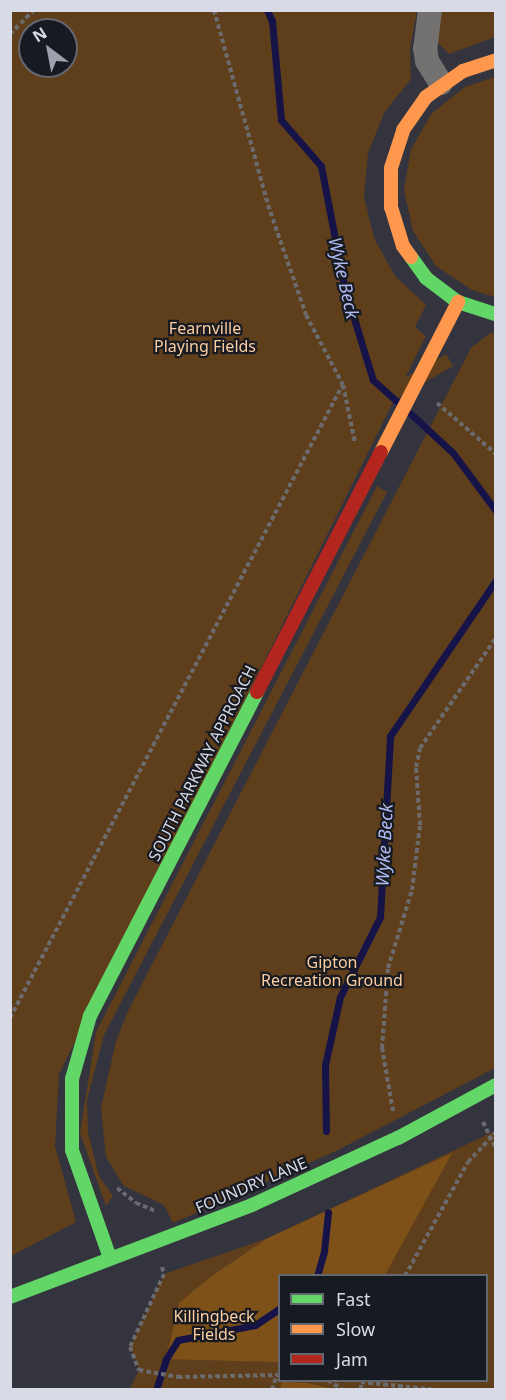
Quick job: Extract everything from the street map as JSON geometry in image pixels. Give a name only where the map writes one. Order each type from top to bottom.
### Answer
[{"type":"street","points":[[430,10],[425,48],[427,61],[441,83]]},
{"type":"street","points":[[495,60],[463,71],[441,83],[403,130],[391,168],[391,207],[403,246],[426,278],[458,302],[495,314]]},
{"type":"street","name":"SOUTH PARKWAY APPROACH","points":[[110,1258],[72,1150],[72,1079],[90,1016],[458,302]]},
{"type":"street","name":"FOUNDRY LANE","points":[[10,1297],[252,1205],[398,1138],[495,1085]]},
{"type":"path","points":[[10,34],[34,10]]},
{"type":"path","points":[[10,1018],[343,385]]},
{"type":"path","points":[[414,391],[495,454]]},
{"type":"path","points":[[398,1138],[381,1048],[388,968],[411,890],[420,825],[416,767],[420,748],[495,638]]},
{"type":"path","points":[[406,1274],[451,1197],[468,1161],[495,1132]]},
{"type":"path","points":[[116,1188],[118,1200]]},
{"type":"path","points":[[139,1370],[178,1377],[278,1375],[273,1389]]},
{"type":"path","points":[[372,1382],[438,1389]]},
{"type":"green space","name":"Fearnville Playing Fields","points":[[11,11],[417,11],[410,49],[411,79],[384,113],[368,153],[364,196],[374,238],[395,276],[426,305],[415,327],[426,336],[59,1074],[55,1146],[76,1222],[11,1256]]},
{"type":"green space","points":[[441,11],[495,11],[495,37],[449,54],[437,42]]},
{"type":"green space","points":[[495,77],[495,297],[472,290],[436,266],[413,231],[404,190],[411,149],[432,113],[465,87]]},
{"type":"green space","name":"Gipton Recreation Ground","points":[[490,333],[495,334],[495,1068],[334,1152],[173,1223],[164,1205],[124,1186],[106,1157],[101,1108],[116,1041],[129,1009],[471,348]]},
{"type":"green space","points":[[446,354],[453,366],[342,430],[335,418]]},
{"type":"green space","points":[[377,486],[387,492],[104,1035],[87,1100],[88,1132],[99,1176],[113,1196],[106,1206],[80,1133],[96,1032]]},
{"type":"green space","name":"Killingbeck Fields","points":[[495,1131],[495,1389],[129,1390],[139,1370],[130,1347],[164,1274],[268,1238]]},
{"type":"green space","points":[[452,1153],[386,1274],[278,1274],[278,1362],[166,1359],[179,1303],[209,1278],[268,1238]]},
{"type":"green space","points":[[282,1382],[306,1383],[333,1389],[280,1389]]},
{"type":"waterway","name":"Wyke Beck","points":[[267,10],[272,21],[281,120],[321,166],[344,286],[373,380],[396,401]]},
{"type":"waterway","name":"Wyke Beck","points":[[411,414],[453,453],[496,511]]},
{"type":"waterway","name":"Wyke Beck","points":[[326,1131],[325,1065],[340,997],[380,917],[390,736],[496,580]]},
{"type":"waterway","name":"Wyke Beck","points":[[318,1274],[324,1251],[328,1212]]},
{"type":"waterway","name":"Wyke Beck","points":[[156,1390],[166,1359],[178,1340],[255,1325],[278,1309]]},
{"type":"traffic: fast","points":[[411,257],[426,278],[458,302],[496,314]]},
{"type":"traffic: fast","points":[[110,1258],[72,1150],[72,1079],[90,1016],[257,692]]},
{"type":"traffic: fast","points":[[10,1297],[252,1205],[398,1138],[496,1085]]},
{"type":"traffic: slow","points":[[411,257],[403,246],[391,207],[391,168],[403,130],[426,97],[463,71],[496,60]]},
{"type":"traffic: slow","points":[[381,452],[458,302]]},
{"type":"traffic: jam","points":[[257,692],[381,452]]}]
